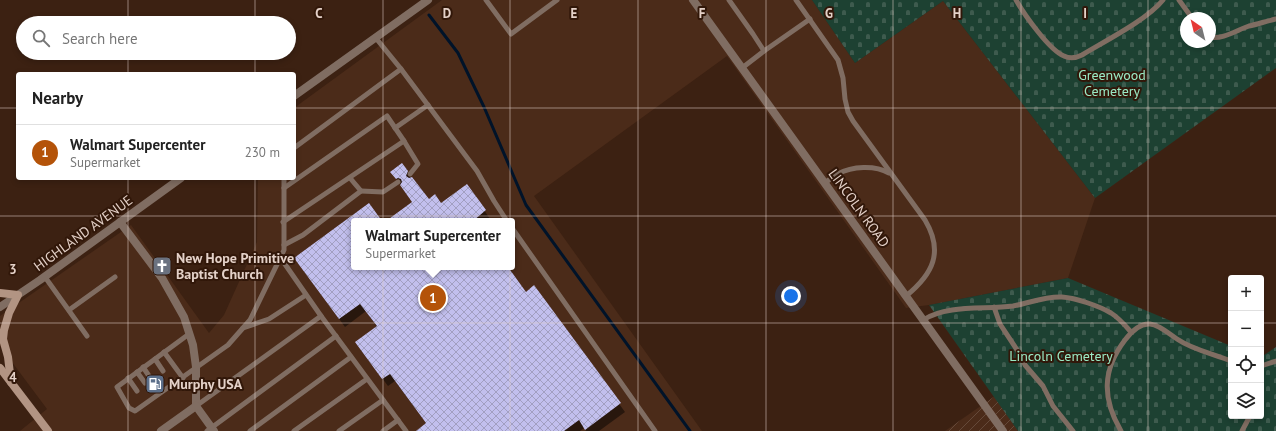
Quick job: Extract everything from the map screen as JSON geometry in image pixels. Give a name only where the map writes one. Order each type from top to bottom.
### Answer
[{"type":"main road","points":[[0,293],[18,295],[9,313],[4,334],[11,382]]},
{"type":"main road","points":[[0,368],[47,430]]},
{"type":"street","points":[[296,95],[428,0]]},
{"type":"street","name":"LINCOLN ROAD","points":[[693,0],[1003,431]]},
{"type":"street","name":"HIGHLAND AVENUE","points":[[0,308],[178,180]]},
{"type":"street","points":[[120,222],[162,278],[184,317],[196,367],[196,406],[211,430]]},
{"type":"street","points":[[161,431],[196,406]]},
{"type":"lane","points":[[486,0],[511,34],[557,0]]},
{"type":"lane","points":[[729,0],[764,51]]},
{"type":"lane","points":[[796,0],[838,60],[844,78],[845,99],[848,112],[925,220],[933,235],[935,254],[929,271],[917,288],[906,296]]},
{"type":"lane","points":[[1016,0],[1043,37],[1059,53],[1070,58],[1082,55],[1130,26],[1163,0]]},
{"type":"lane","points":[[1179,0],[1188,12]]},
{"type":"lane","points":[[742,68],[810,19]]},
{"type":"lane","points":[[1216,36],[1276,19]]},
{"type":"lane","points":[[376,37],[477,171],[505,218]]},
{"type":"lane","points":[[296,147],[401,69]]},
{"type":"lane","points":[[395,128],[428,105]]},
{"type":"lane","points":[[296,180],[387,116],[418,164],[410,174]]},
{"type":"lane","points":[[283,222],[404,141]]},
{"type":"lane","points":[[825,183],[837,174],[855,168],[874,168],[892,175]]},
{"type":"lane","points":[[350,178],[361,191]]},
{"type":"lane","points":[[189,334],[116,387],[129,408],[135,412],[145,401],[162,392],[171,382],[183,378],[228,345],[250,320],[284,250],[284,180]]},
{"type":"lane","points":[[284,188],[295,180]]},
{"type":"lane","points":[[284,245],[304,235],[361,191],[383,192],[398,182]]},
{"type":"lane","points":[[515,232],[655,431]]},
{"type":"lane","points":[[280,257],[321,316],[406,431]]},
{"type":"lane","points":[[45,277],[87,336]]},
{"type":"lane","points":[[68,310],[115,277]]},
{"type":"lane","points":[[242,328],[269,319],[306,295]]},
{"type":"lane","points":[[923,320],[934,314],[950,311],[1013,306],[1052,297],[1062,297],[1103,309],[1112,314],[1131,332]]},
{"type":"lane","points":[[994,307],[1000,324],[1026,366],[1043,386],[1053,406],[1073,431]]},
{"type":"lane","points":[[196,406],[321,316]]},
{"type":"lane","points":[[1120,431],[1111,413],[1108,402],[1108,381],[1111,363],[1115,354],[1131,332],[1141,326],[1152,324],[1161,328],[1179,341],[1228,360]]},
{"type":"lane","points":[[211,430],[336,336]]},
{"type":"lane","points":[[164,352],[183,378]]},
{"type":"lane","points":[[250,431],[351,357]]},
{"type":"lane","points":[[155,359],[163,371]]},
{"type":"lane","points":[[1264,365],[1276,360]]},
{"type":"lane","points":[[143,367],[151,379]]},
{"type":"lane","points":[[137,372],[145,383]]},
{"type":"lane","points":[[128,378],[137,391]]},
{"type":"lane","points":[[294,431],[368,379]]},
{"type":"lane","points":[[158,387],[162,392]]},
{"type":"lane","points":[[339,431],[383,400]]},
{"type":"lane","points":[[1242,431],[1248,419]]},
{"type":"lane","points":[[383,431],[398,420]]},
{"type":"shaded area","points":[[442,0],[812,0],[855,63],[943,1],[1095,198],[1068,278],[929,305],[906,308],[727,56],[534,196],[702,431],[20,431],[47,409],[0,346],[0,316],[131,225],[209,333],[224,315],[257,242],[258,180],[296,180],[296,107]]},
{"type":"shaded area","points":[[995,396],[1018,431],[945,431]]},
{"type":"green space","name":"Greenwood Cemetery","points":[[812,0],[1276,0],[1276,68],[1095,198],[943,1],[855,63]]},
{"type":"green space","name":"Lincoln Cemetery","points":[[1068,278],[1228,345],[1228,419],[1264,419],[1264,355],[1276,347],[1276,431],[1018,431],[929,305]]},
{"type":"building","points":[[402,163],[408,171],[406,176],[409,178],[412,177],[429,199],[435,194],[441,203],[467,184],[486,210],[477,218],[390,218],[412,202],[400,185],[402,182],[401,179],[396,179],[390,172]]},
{"type":"building","points":[[369,203],[380,218],[351,218],[351,270],[510,270],[526,292],[534,285],[621,403],[585,430],[579,420],[564,431],[416,431],[426,423],[390,374],[382,379],[355,342],[377,326],[360,304],[339,319],[294,258]]},
{"type":"waterway","points":[[429,15],[458,53],[484,107],[526,205],[690,431]]},
{"type":"place","name":"New Hope Primitive Baptist Church","points":[[162,266]]},
{"type":"place","name":"Walmart Supercenter","points":[[433,298]]},
{"type":"place","name":"Murphy USA","points":[[155,384]]}]
